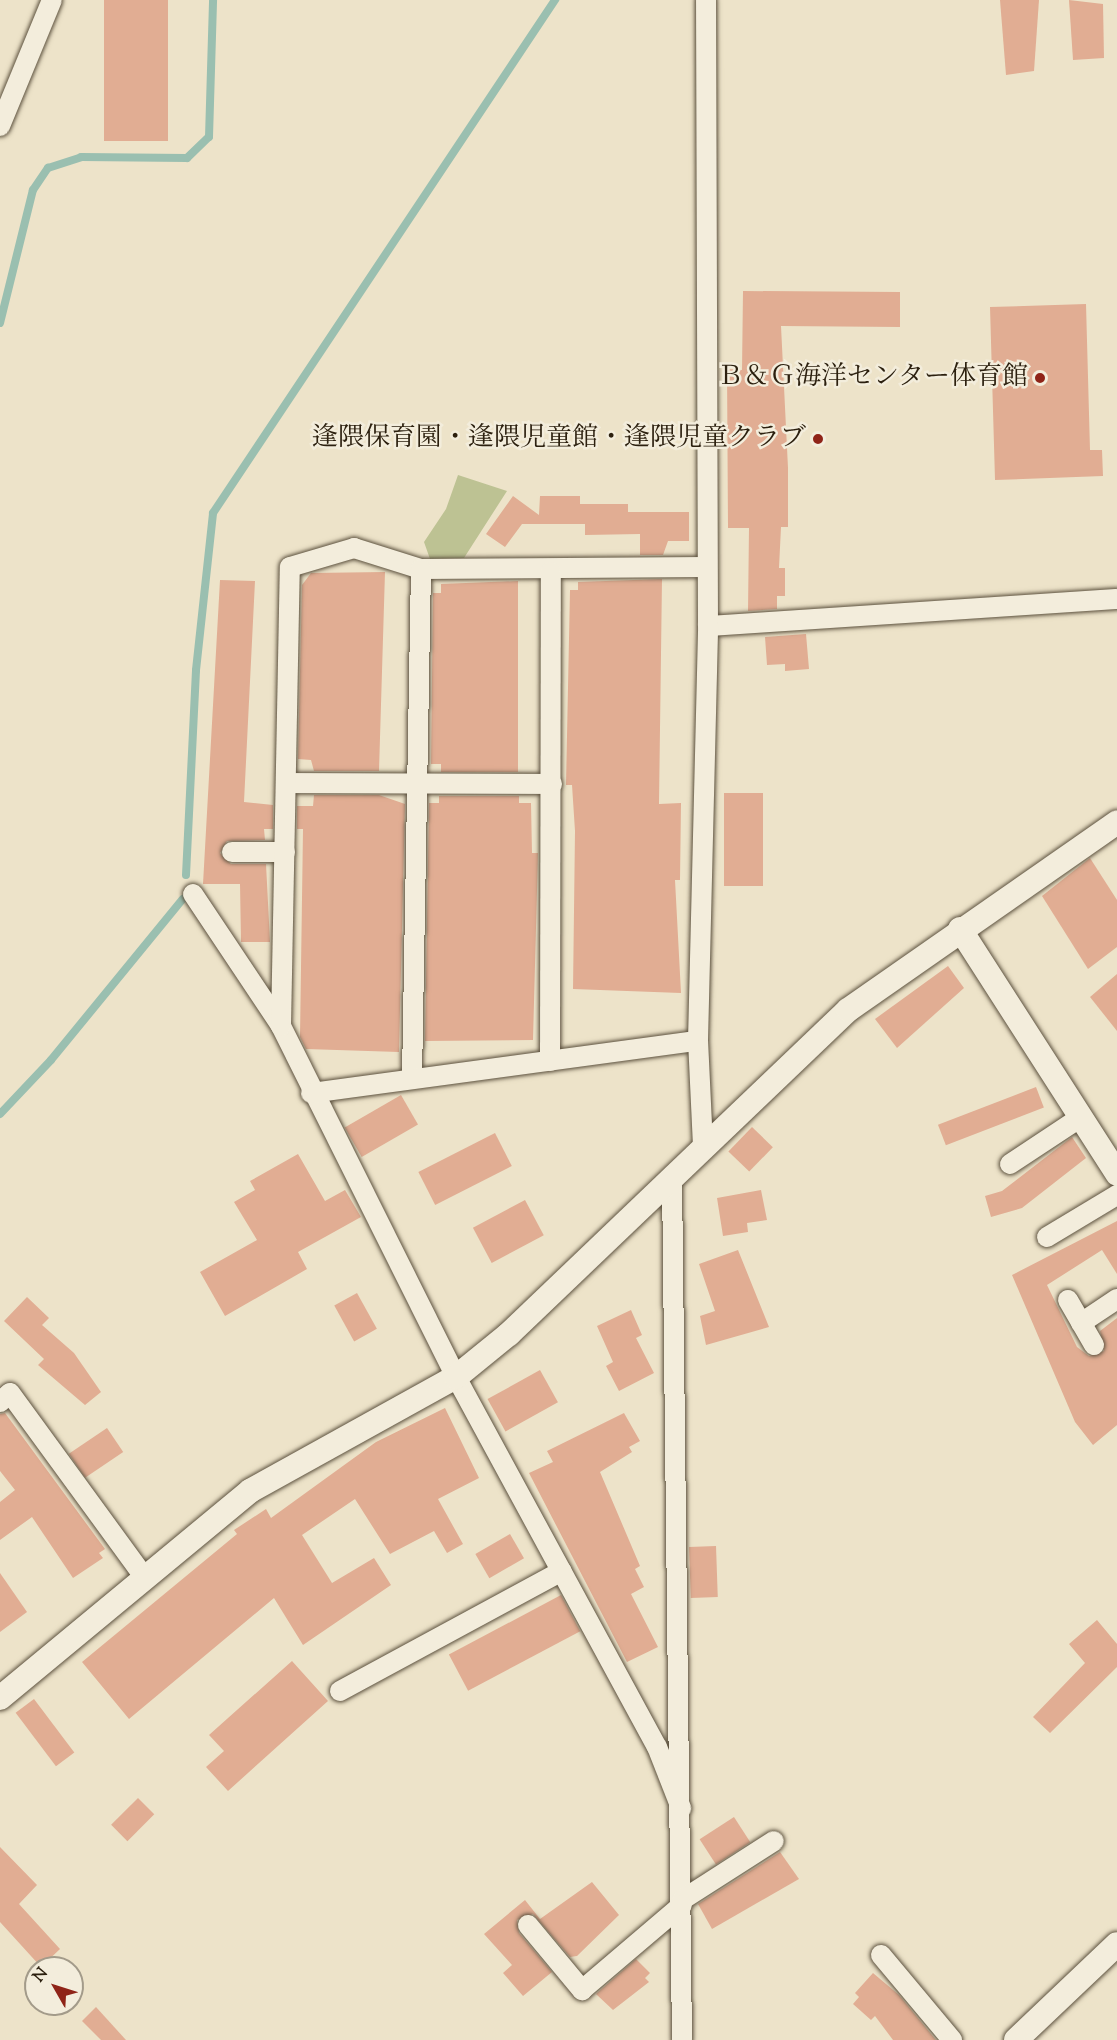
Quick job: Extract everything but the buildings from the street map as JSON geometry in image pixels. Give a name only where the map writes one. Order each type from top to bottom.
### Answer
[{"type":"street","points":[[0,126],[52,0]]},
{"type":"street","points":[[703,1146],[698,1041],[708,626],[706,0]]},
{"type":"street","points":[[281,1026],[290,567],[354,548],[421,569],[551,572],[707,567]]},
{"type":"street","points":[[412,1078],[421,569]]},
{"type":"street","points":[[550,1061],[551,572]]},
{"type":"street","points":[[708,626],[1117,599]]},
{"type":"street","points":[[287,783],[552,784]]},
{"type":"street","points":[[0,1698],[250,1491],[456,1377],[509,1334],[703,1146],[848,1010],[960,929],[1115,828]]},
{"type":"street","points":[[232,852],[285,852]]},
{"type":"street","points":[[193,894],[281,1026],[311,1093],[456,1377],[657,1747],[681,1808]]},
{"type":"street","points":[[960,929],[1117,1174]]},
{"type":"street","points":[[311,1093],[698,1041]]},
{"type":"street","points":[[1010,1164],[1081,1117]]},
{"type":"street","points":[[672,1176],[682,2040]]},
{"type":"street","points":[[1047,1237],[1117,1195]]},
{"type":"street","points":[[1081,1323],[1117,1299]]},
{"type":"street","points":[[1068,1300],[1094,1346]]},
{"type":"street","points":[[0,1402],[10,1393],[144,1577]]},
{"type":"street","points":[[340,1691],[562,1571]]},
{"type":"street","points":[[528,1925],[582,1990],[682,1902],[774,1841]]},
{"type":"street","points":[[1016,2040],[1117,1944]]},
{"type":"street","points":[[881,1954],[952,2040]]},
{"type":"green space","points":[[458,475],[507,491],[464,558],[430,559],[424,542],[446,509]]},
{"type":"waterway","points":[[0,323],[33,190],[48,168],[81,157],[187,158],[209,137],[213,0]]},
{"type":"waterway","points":[[186,875],[196,670],[213,513],[555,0]]},
{"type":"waterway","points":[[0,1114],[51,1060],[183,899]]},
{"type":"place","name":"Ｂ＆Ｇ海洋センター体育館","points":[[1040,378]]},
{"type":"place","name":"逢隈保育園・逢隈児童館・逢隈児童クラブ","points":[[818,439]]}]
